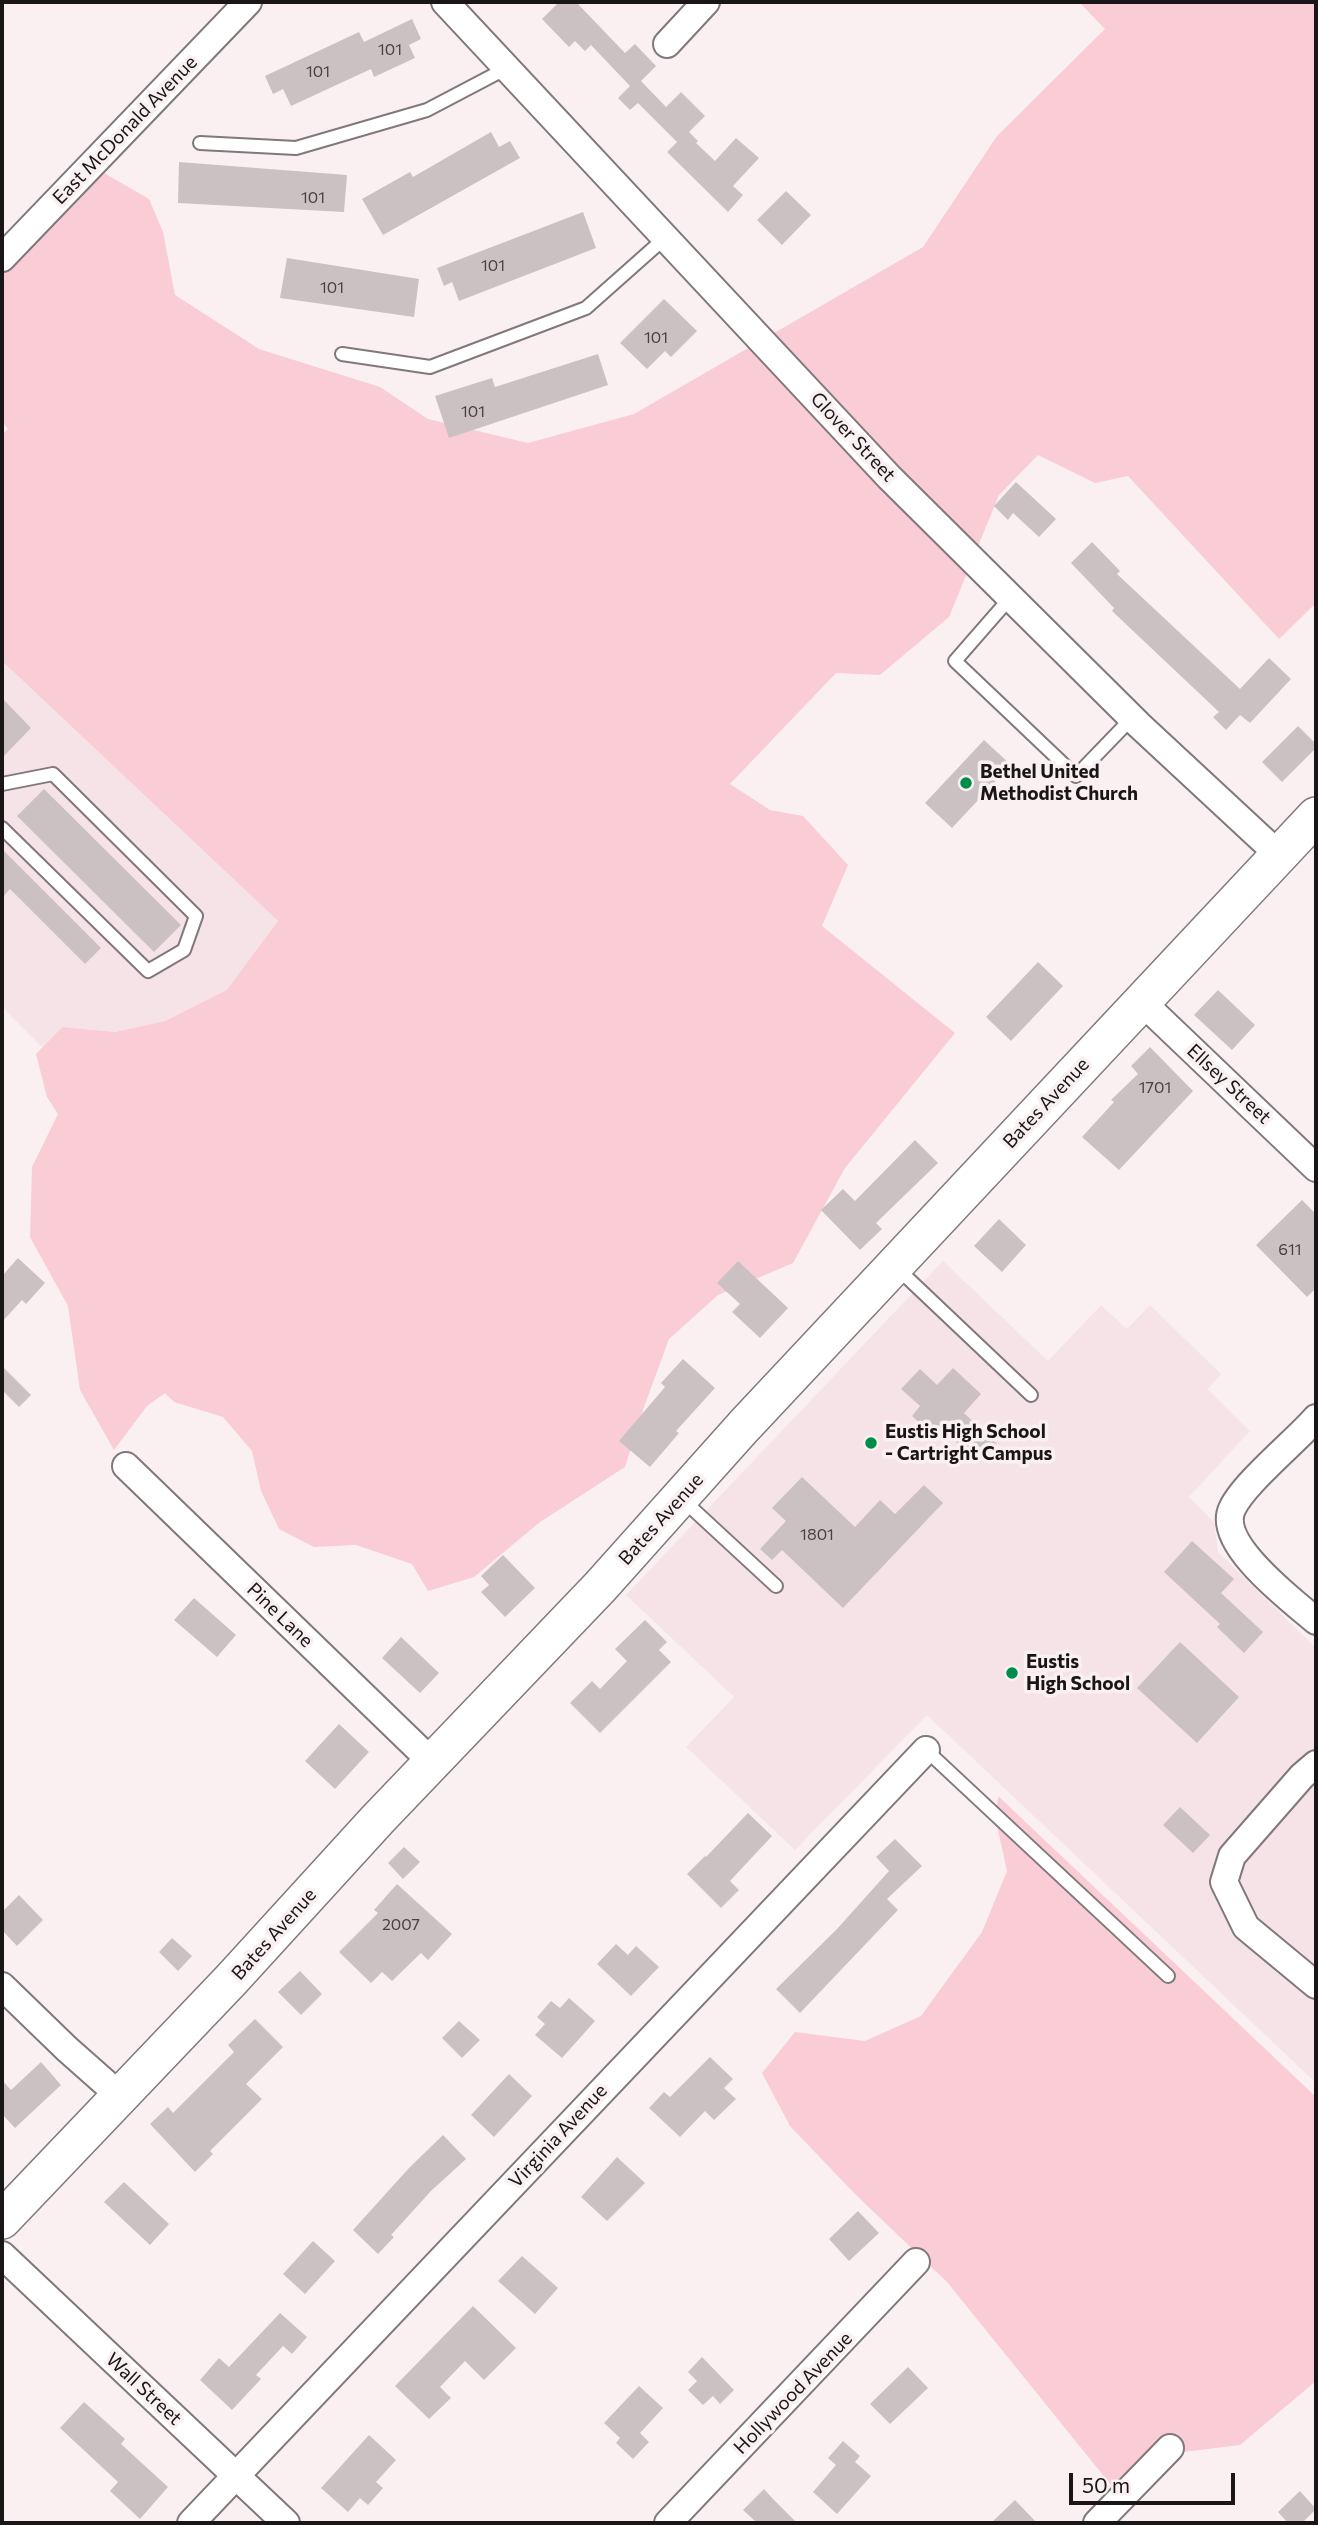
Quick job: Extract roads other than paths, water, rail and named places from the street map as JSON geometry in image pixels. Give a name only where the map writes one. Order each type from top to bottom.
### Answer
[{"type":"street","name":"East McDonald Avenue","points":[[2,258],[248,2]]},
{"type":"street","name":"Glover Street","points":[[445,2],[888,477],[1132,718],[1279,855]]},
{"type":"street","points":[[667,44],[706,2]]},
{"type":"street","name":"Bates Avenue","points":[[2,2220],[232,1980],[378,1819],[600,1587],[894,1265],[1316,816]]},
{"type":"street","name":"Ellsey Street","points":[[1141,1001],[1316,1168]]},
{"type":"street","points":[[1310,1436],[1254,1481],[1232,1508],[1230,1517],[1233,1537],[1246,1554],[1269,1580],[1316,1621]]},
{"type":"street","name":"Pine Lane","points":[[126,1466],[433,1763]]},
{"type":"street","name":"Virginia Avenue","points":[[191,2523],[926,1750]]},
{"type":"street","points":[[1316,1764],[1302,1776],[1231,1856],[1224,1882],[1246,1927],[1316,1985]]},
{"type":"street","points":[[2,1986],[119,2095]]},
{"type":"street","name":"Wall Street","points":[[2,2255],[286,2523]]},
{"type":"street","name":"Hollywood Avenue","points":[[668,2523],[916,2262]]},
{"type":"street","points":[[1097,2523],[1170,2448]]},
{"type":"lane","points":[[200,143],[296,148],[427,110],[508,68]]},
{"type":"lane","points":[[342,354],[430,367],[586,308],[666,236]]},
{"type":"lane","points":[[1010,598],[955,662],[1076,776],[1132,718]]},
{"type":"lane","points":[[2,784],[53,775],[196,916],[184,950],[148,971],[2,828]]},
{"type":"lane","points":[[894,1265],[1031,1395]]},
{"type":"lane","points":[[681,1497],[776,1586]]},
{"type":"lane","points":[[926,1750],[1168,1976]]},
{"type":"place","name":"Bethel United Methodist Church","points":[[966,783]]},
{"type":"place","name":"Eustis High School - Cartright Campus","points":[[871,1443]]},
{"type":"place","name":"Eustis High School","points":[[1012,1673]]}]
